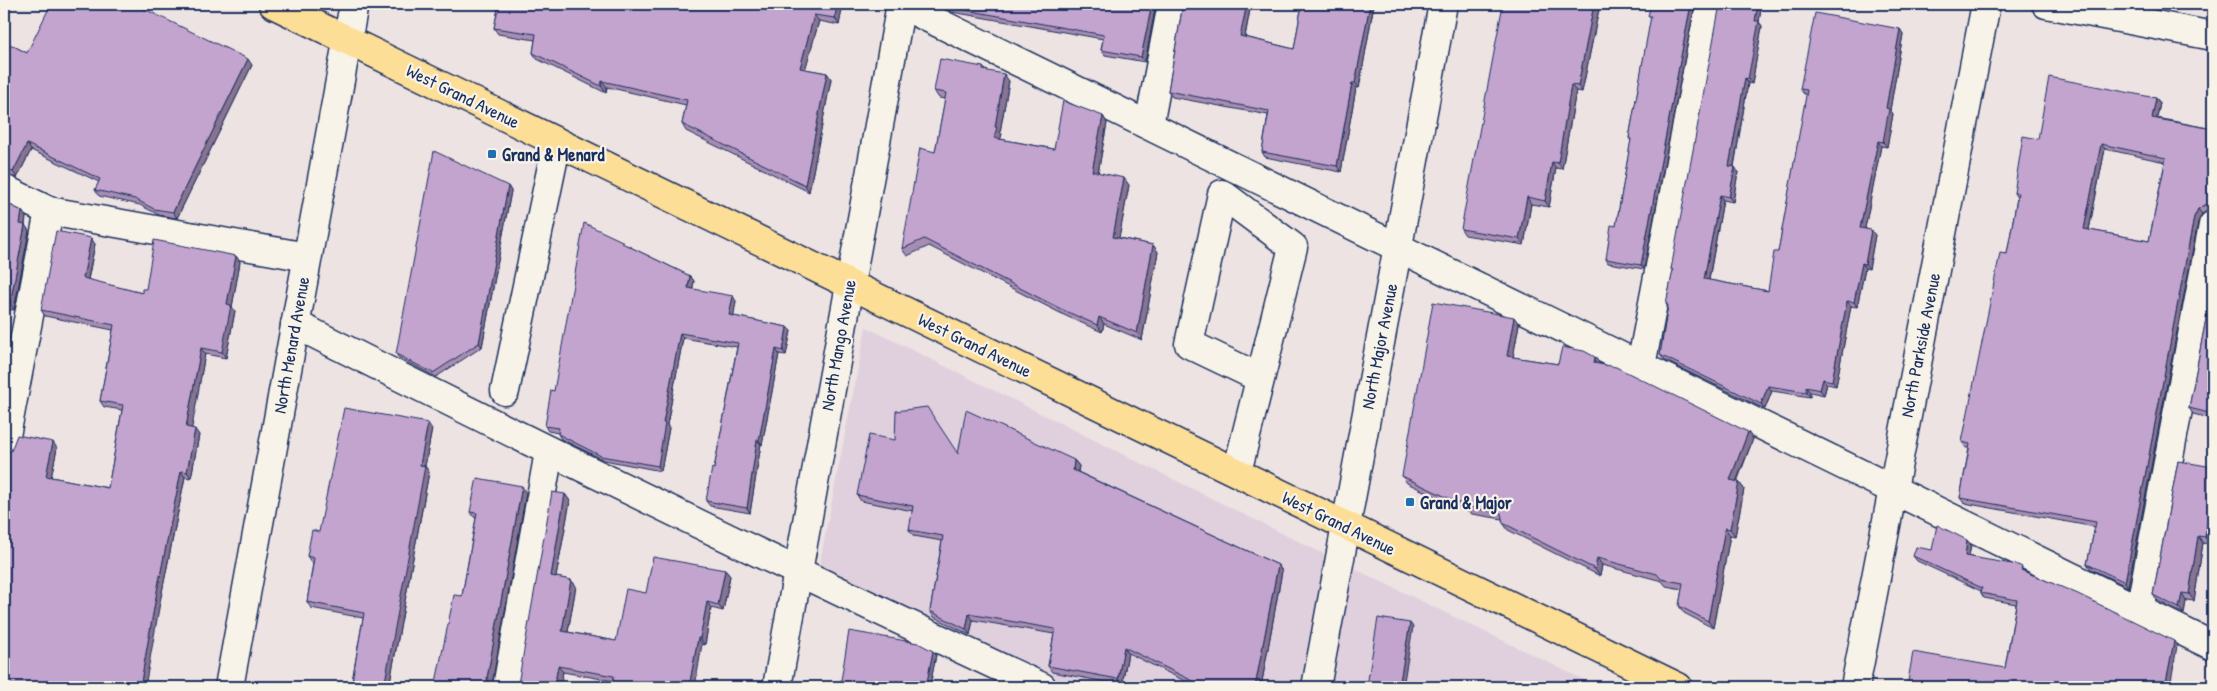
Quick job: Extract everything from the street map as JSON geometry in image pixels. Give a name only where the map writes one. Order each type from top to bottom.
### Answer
[{"type":"main road","name":"West Grand Avenue","points":[[273,4],[1678,687]]},
{"type":"street","name":"North Menard Avenue","points":[[229,687],[354,4]]},
{"type":"street","points":[[900,4],[2213,646]]},
{"type":"street","name":"North Mango Avenue","points":[[777,687],[900,4]]},
{"type":"street","points":[[1149,126],[1172,4]]},
{"type":"street","name":"North Major Avenue","points":[[1316,687],[1442,4]]},
{"type":"street","points":[[1641,366],[1710,4]]},
{"type":"street","name":"North Parkside Avenue","points":[[1855,687],[1986,4]]},
{"type":"street","points":[[2046,4],[2213,36]]},
{"type":"street","points":[[505,391],[557,142]]},
{"type":"street","points":[[4,189],[49,211],[307,257]]},
{"type":"street","points":[[1237,472],[1293,247],[1222,194],[1189,344],[1260,378]]},
{"type":"street","points":[[4,446],[49,211]]},
{"type":"street","points":[[2140,610],[2213,225]]},
{"type":"street","points":[[295,324],[549,452],[798,573],[1042,687]]},
{"type":"street","points":[[507,687],[549,452]]},
{"type":"shaded area","points":[[866,327],[1326,555],[1599,687],[1006,687],[814,592]]},
{"type":"building","points":[[51,4],[134,4],[248,59],[173,212],[154,209],[135,199],[95,190],[100,179],[27,144],[13,172],[4,169],[4,41],[27,53]]},
{"type":"building","points":[[499,4],[837,4],[835,18],[814,15],[800,68],[827,73],[805,185],[682,124],[687,100],[602,81],[601,86],[533,53],[536,34],[494,28]]},
{"type":"building","points":[[947,4],[1152,4],[1141,57],[1101,50],[1104,35],[949,7],[946,6]]},
{"type":"building","points":[[1183,4],[1247,4],[1240,36],[1294,49],[1302,4],[1370,4],[1355,83],[1352,83],[1337,166],[1262,152],[1269,111],[1168,91]]},
{"type":"building","points":[[1503,4],[1594,4],[1578,86],[1571,85],[1558,163],[1552,162],[1545,201],[1527,197],[1519,239],[1461,229]]},
{"type":"building","points":[[1651,4],[1691,4],[1641,265],[1606,259],[1611,225],[1616,226],[1631,139],[1629,138],[1651,16],[1648,16]]},
{"type":"building","points":[[1720,4],[1758,4],[1755,21],[1759,21],[1748,79],[1745,78],[1729,166],[1735,167],[1729,197],[1720,195],[1704,279],[1768,291],[1774,252],[1778,252],[1807,90],[1800,89],[1815,13],[1900,29],[1886,108],[1889,109],[1883,142],[1878,141],[1860,228],[1871,230],[1865,264],[1862,263],[1854,302],[1847,301],[1832,381],[1823,379],[1820,390],[1806,387],[1806,392],[1768,386],[1761,404],[1660,355],[1668,305],[1666,304],[1673,270],[1671,269]]},
{"type":"building","points":[[940,59],[983,67],[983,70],[1004,74],[994,138],[1054,149],[1063,101],[1103,116],[1092,171],[1124,178],[1113,237],[1153,245],[1137,333],[1099,317],[1097,325],[1061,309],[924,239],[902,249],[920,148],[935,152],[946,93],[934,91]]},
{"type":"building","points":[[2049,77],[2156,98],[2152,118],[2213,129],[2213,205],[2205,205],[2198,209],[2194,217],[2125,582],[2087,564],[2096,522],[1960,498],[1970,444],[1962,442],[2000,253],[2007,254],[2018,193],[2014,193],[2023,136],[2038,139]],"holes":[[[2101,144],[2166,158],[2149,241],[2084,229]]]},
{"type":"building","points":[[434,151],[508,186],[479,343],[433,373],[396,354]]},
{"type":"building","points":[[4,202],[22,211],[20,224],[25,225],[10,304],[4,304]]},
{"type":"building","points":[[584,223],[690,276],[688,288],[733,296],[729,315],[787,327],[783,351],[776,349],[759,440],[757,440],[747,508],[706,501],[738,343],[680,333],[663,423],[665,423],[658,466],[601,456],[558,434],[559,428],[545,426],[551,390],[554,391]]},
{"type":"building","points":[[56,231],[91,238],[83,278],[142,293],[142,289],[146,289],[154,240],[236,256],[227,304],[231,305],[222,352],[201,348],[186,427],[195,429],[187,472],[181,471],[140,687],[4,687],[4,455],[11,451],[17,435],[53,442],[46,476],[108,488],[123,405],[100,401],[114,325],[41,310]]},
{"type":"building","points":[[2213,282],[2213,414],[2189,408]]},
{"type":"building","points":[[1433,302],[1514,317],[1507,356],[1558,364],[1562,347],[1584,351],[1595,357],[1594,363],[1616,367],[1748,432],[1730,480],[1739,482],[1730,529],[1725,528],[1708,621],[1679,606],[1683,583],[1661,579],[1657,574],[1597,558],[1595,569],[1503,523],[1501,513],[1467,507],[1402,476]]},
{"type":"building","points":[[927,407],[958,454],[966,410],[1074,460],[1073,470],[1278,565],[1255,687],[1205,687],[1124,647],[1118,679],[1048,666],[1055,629],[969,614],[966,629],[930,611],[943,536],[909,530],[913,506],[857,495],[869,435],[895,440],[896,411]]},
{"type":"building","points":[[344,408],[428,423],[420,465],[425,466],[384,687],[351,687],[364,613],[307,602],[314,558],[307,556],[312,530],[319,532]]},
{"type":"building","points":[[2178,461],[2213,467],[2213,488],[2205,537],[2198,536],[2189,594],[2182,593],[2179,608],[2153,595]]},
{"type":"building","points":[[477,478],[522,486],[487,678],[489,687],[435,687],[454,595],[462,596],[477,513],[470,512]]},
{"type":"building","points":[[552,492],[565,494],[551,576],[571,580],[562,631],[616,641],[626,589],[646,593],[653,557],[725,570],[718,605],[707,602],[689,687],[612,687],[614,676],[558,666],[554,687],[516,687]]},
{"type":"building","points":[[1937,525],[1967,540],[1965,556],[2018,565],[2022,567],[2021,570],[2078,594],[2174,641],[2165,687],[1907,687],[1913,652],[2005,668],[2017,600],[1981,593],[1982,588],[1913,556],[1916,547],[1932,550]]},
{"type":"building","points":[[1378,618],[1410,623],[1399,687],[1367,686]]},
{"type":"building","points":[[849,631],[918,643],[933,651],[927,682],[915,680],[914,687],[840,687]]},
{"type":"place","name":"Grand & Menard","points":[[492,154]]},
{"type":"place","name":"Grand & Major","points":[[1410,502]]}]
